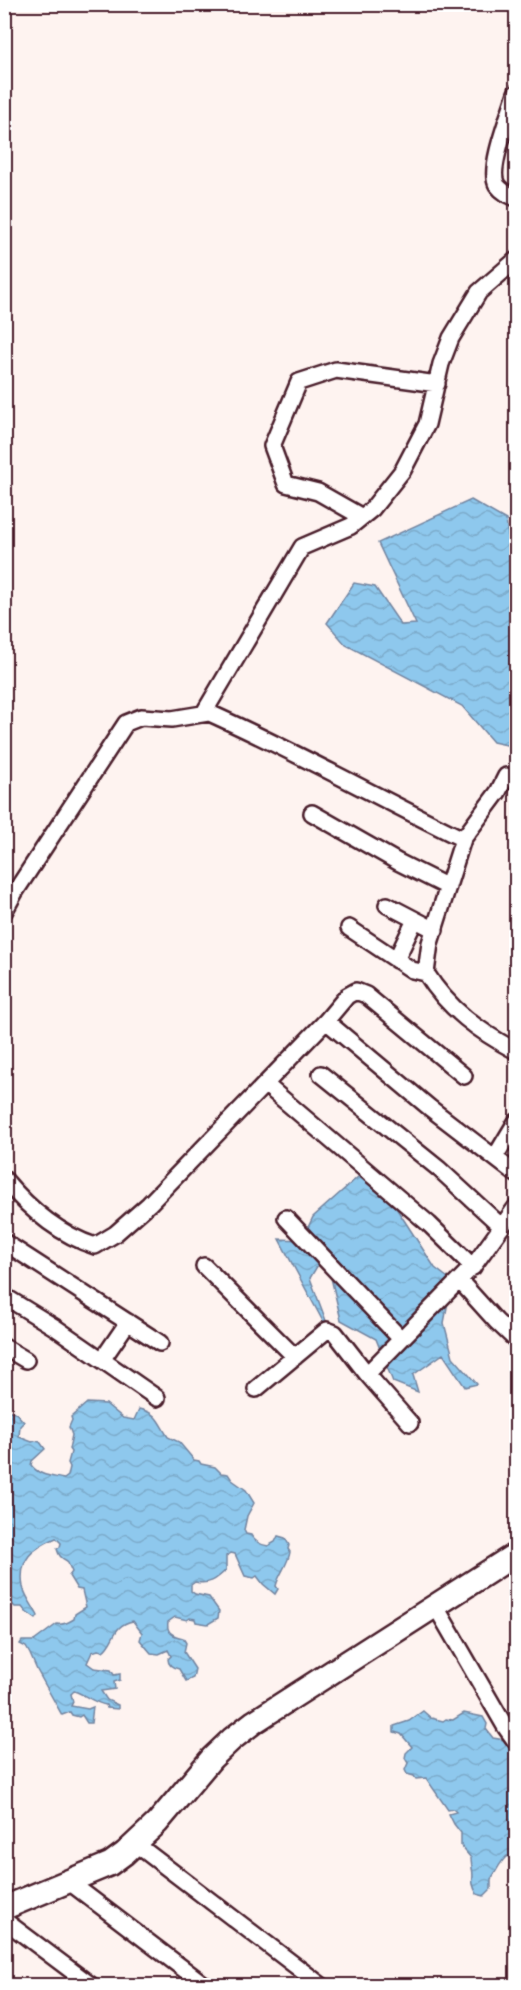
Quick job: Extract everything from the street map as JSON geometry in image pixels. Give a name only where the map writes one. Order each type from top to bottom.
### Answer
[{"type":"street","points":[[516,93],[496,161],[494,178],[505,193],[516,198]]},
{"type":"street","points":[[208,713],[205,711],[302,548],[351,526],[372,509],[403,470],[427,424],[441,364],[451,338],[479,292],[516,260]]},
{"type":"street","points":[[362,517],[318,492],[286,484],[272,446],[299,382],[336,370],[437,384]]},
{"type":"street","points":[[4,912],[126,723],[141,717],[172,719],[208,713],[260,735],[463,839]]},
{"type":"street","points":[[506,776],[498,792],[463,839],[435,930],[426,973],[438,993],[485,1035],[516,1051]]},
{"type":"street","points":[[312,813],[398,862],[448,887]]},
{"type":"street","points":[[387,905],[435,930]]},
{"type":"street","points":[[396,960],[415,920]]},
{"type":"street","points":[[349,928],[412,970],[426,973]]},
{"type":"street","points":[[4,1179],[22,1201],[58,1229],[95,1246],[115,1234],[148,1204],[327,1021],[347,996],[356,991],[366,995],[464,1076]]},
{"type":"street","points":[[327,1021],[438,1115],[516,1174]]},
{"type":"street","points":[[321,1074],[439,1169],[502,1227]]},
{"type":"street","points":[[265,1084],[429,1224],[473,1266]]},
{"type":"street","points":[[495,1156],[516,1122]]},
{"type":"street","points":[[367,1374],[473,1266],[516,1207]]},
{"type":"street","points":[[286,1218],[401,1339]]},
{"type":"street","points":[[4,1242],[159,1343]]},
{"type":"street","points":[[204,1266],[294,1357]]},
{"type":"street","points":[[459,1280],[516,1340]]},
{"type":"street","points":[[4,1296],[56,1328],[157,1398]]},
{"type":"street","points":[[102,1359],[128,1322]]},
{"type":"street","points":[[256,1389],[327,1330],[335,1333],[410,1423]]},
{"type":"street","points":[[4,1347],[26,1360]]},
{"type":"street","points":[[4,1908],[111,1864],[157,1823],[212,1758],[254,1722],[515,1559]]},
{"type":"street","points":[[436,1607],[516,1742]]},
{"type":"street","points":[[136,1844],[322,1986]]},
{"type":"street","points":[[68,1881],[206,1986]]},
{"type":"street","points":[[4,1920],[92,1986]]},
{"type":"water","points":[[471,500],[506,520],[508,535],[516,528],[516,742],[511,746],[493,742],[462,706],[346,645],[327,623],[354,583],[375,587],[401,625],[416,624],[378,543]]},
{"type":"water","points":[[359,1176],[378,1180],[435,1268],[452,1281],[444,1323],[453,1357],[477,1384],[465,1387],[443,1354],[413,1375],[418,1392],[393,1382],[376,1339],[341,1320],[328,1265],[319,1263],[310,1278],[334,1342],[279,1239],[302,1240],[313,1217]]},
{"type":"water","points":[[87,1403],[106,1404],[123,1418],[134,1420],[139,1409],[150,1413],[168,1437],[179,1442],[194,1460],[228,1474],[232,1480],[246,1490],[254,1503],[247,1516],[244,1530],[246,1534],[251,1535],[258,1543],[268,1546],[275,1542],[278,1536],[285,1538],[290,1552],[277,1581],[278,1589],[275,1594],[257,1576],[254,1578],[245,1576],[235,1554],[231,1553],[226,1556],[226,1570],[219,1577],[212,1581],[195,1582],[191,1585],[191,1591],[209,1597],[219,1611],[218,1618],[208,1624],[196,1622],[195,1619],[175,1617],[168,1622],[169,1631],[183,1638],[186,1643],[184,1652],[195,1669],[193,1678],[186,1681],[179,1669],[170,1665],[168,1659],[171,1656],[168,1650],[159,1654],[151,1653],[140,1640],[142,1633],[133,1621],[121,1626],[107,1647],[103,1651],[92,1652],[87,1663],[94,1668],[111,1670],[114,1675],[120,1674],[120,1680],[114,1682],[115,1689],[101,1691],[107,1700],[118,1705],[118,1709],[107,1708],[106,1705],[74,1691],[71,1694],[73,1702],[71,1706],[88,1709],[93,1707],[91,1723],[87,1723],[82,1715],[79,1717],[70,1712],[62,1715],[26,1647],[20,1644],[22,1641],[34,1641],[57,1624],[64,1624],[74,1619],[75,1614],[86,1607],[82,1590],[77,1589],[69,1576],[72,1572],[67,1561],[62,1558],[57,1549],[61,1543],[56,1538],[34,1551],[25,1562],[23,1569],[23,1587],[38,1616],[36,1619],[22,1607],[15,1607],[9,1601],[4,1601],[4,1450],[8,1448],[9,1443],[5,1410],[15,1412],[24,1422],[20,1426],[19,1437],[32,1442],[40,1442],[45,1449],[32,1461],[31,1465],[34,1469],[64,1479],[68,1476],[70,1467],[68,1463],[71,1452],[69,1449],[72,1435],[69,1427],[71,1417]]},
{"type":"water","points":[[423,1711],[431,1718],[443,1721],[453,1720],[464,1713],[483,1717],[487,1724],[486,1729],[493,1738],[516,1742],[516,1861],[507,1856],[504,1859],[491,1879],[491,1889],[484,1896],[477,1894],[473,1882],[471,1858],[461,1846],[461,1833],[449,1814],[456,1812],[453,1809],[448,1810],[426,1778],[416,1779],[407,1774],[405,1770],[408,1763],[405,1758],[406,1753],[412,1747],[401,1734],[394,1732],[394,1726],[409,1721]]},
{"type":"building","points":[[58,1979],[65,1986],[51,1986]]}]
